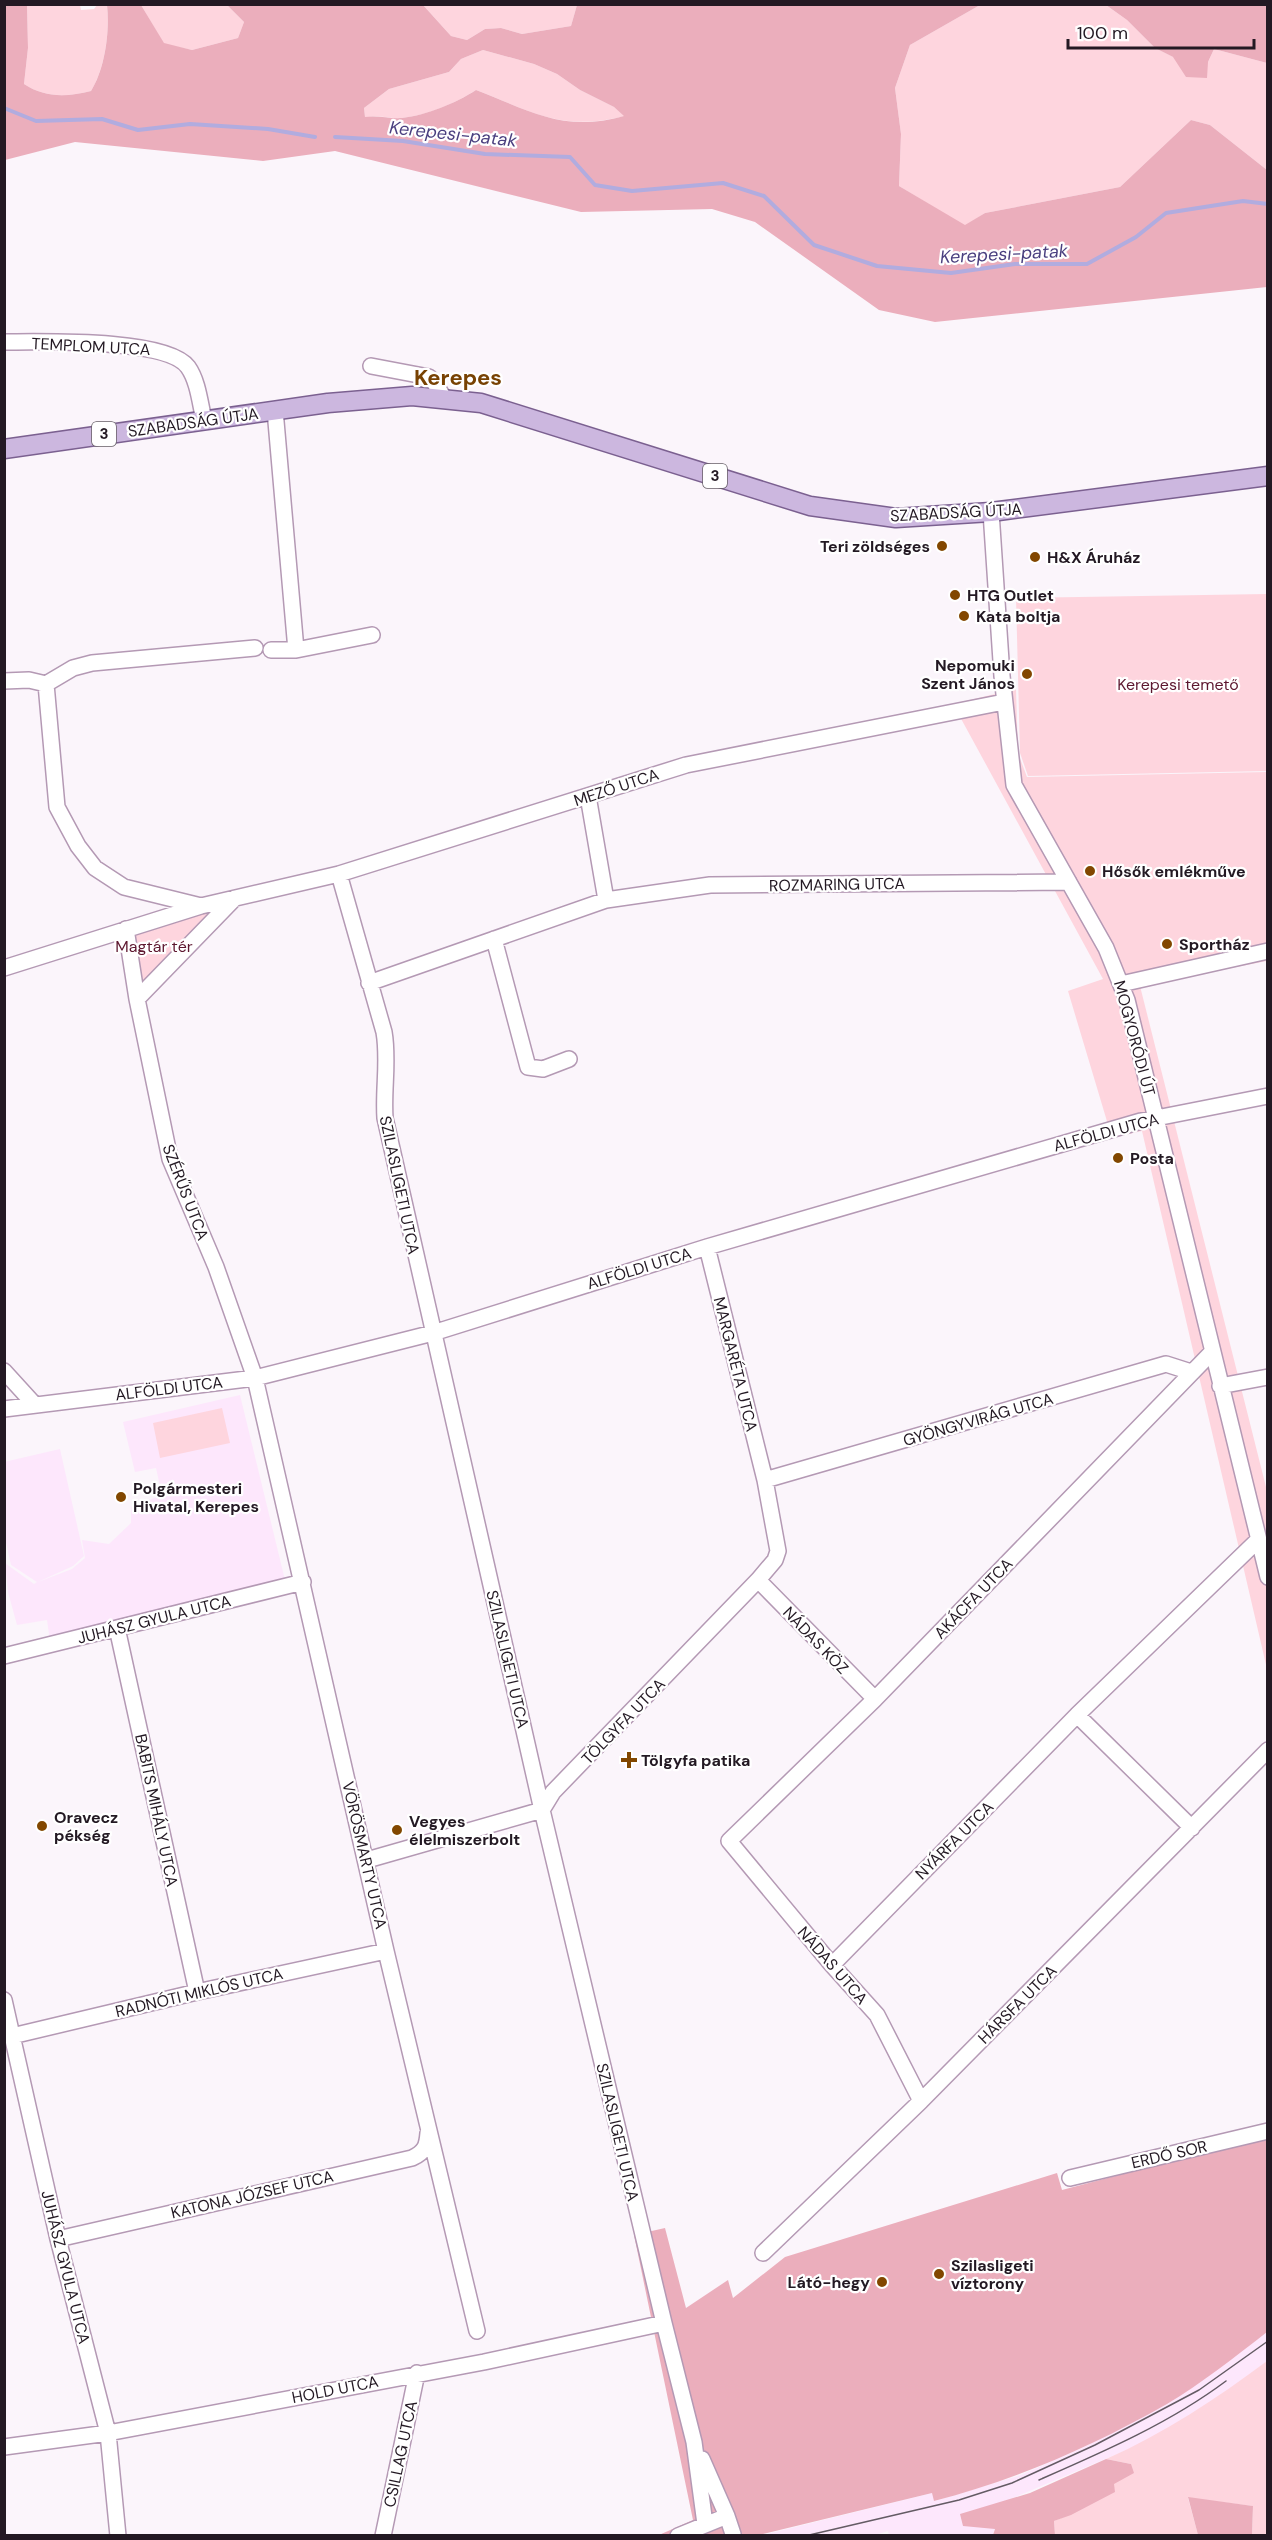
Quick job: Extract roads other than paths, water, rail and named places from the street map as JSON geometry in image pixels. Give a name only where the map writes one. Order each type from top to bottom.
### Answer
[{"type":"main road","name":"SZABADSÁG ÚTJA","points":[[4,450],[275,410],[412,396],[482,403],[810,506],[896,518],[991,512],[1268,476]]},
{"type":"street","name":"TEMPLOM UTCA","points":[[4,342],[57,342],[156,349],[180,358],[189,368],[195,382],[204,420]]},
{"type":"street","points":[[371,366],[429,377],[444,398]]},
{"type":"street","name":"SZABADSÁG ÚTJA","points":[[275,410],[296,650]]},
{"type":"street","name":"MOGYORÓDI ÚT","points":[[991,512],[1004,702],[1014,785],[1106,948],[1121,984],[1156,1117],[1268,1577]]},
{"type":"street","points":[[271,650],[296,650],[372,635]]},
{"type":"street","points":[[4,681],[29,680],[46,684],[73,668],[92,663],[255,648]]},
{"type":"street","points":[[46,684],[57,807],[78,846],[95,868],[124,887],[201,906]]},
{"type":"street","name":"MEZŐ UTCA","points":[[4,968],[201,906],[339,874],[686,765],[1004,702]]},
{"type":"street","points":[[588,796],[606,900]]},
{"type":"street","name":"SZILASLIGETI UTCA","points":[[339,874],[384,1032],[387,1049],[383,1093],[385,1118],[542,1810],[694,2442],[705,2524]]},
{"type":"street","name":"ROZMARING UTCA","points":[[369,983],[606,900],[710,885],[1069,882]]},
{"type":"street","points":[[137,999],[235,898]]},
{"type":"street","name":"SZÉRŰS UTCA","points":[[126,929],[137,999],[170,1159],[216,1267],[255,1378]]},
{"type":"street","points":[[494,939],[528,1067],[543,1069],[568,1059]]},
{"type":"street","points":[[1121,984],[1268,951]]},
{"type":"street","name":"ALFÖLDI UTCA","points":[[4,1409],[255,1378],[433,1333],[707,1247],[1156,1117],[1268,1096]]},
{"type":"street","name":"MARGARÉTA UTCA","points":[[707,1247],[765,1480]]},
{"type":"street","name":"AKÁCFA UTCA","points":[[729,1841],[875,1699],[1212,1352]]},
{"type":"street","name":"GYÖNGYVIRÁG UTCA","points":[[765,1480],[1166,1364],[1191,1372]]},
{"type":"street","points":[[4,1371],[35,1405]]},
{"type":"street","points":[[1220,1386],[1268,1377]]},
{"type":"street","name":"VÖRÖSMARTY UTCA","points":[[255,1378],[386,1951],[477,2331]]},
{"type":"street","name":"TÖLGYFA UTCA","points":[[542,1810],[554,1792],[775,1560],[778,1551],[765,1480]]},
{"type":"street","name":"NYÁRFA UTCA","points":[[832,1965],[1077,1715],[1258,1540]]},
{"type":"street","name":"NÁDAS KÖZ","points":[[758,1580],[875,1699]]},
{"type":"street","name":"JUHÁSZ GYULA UTCA","points":[[4,1656],[303,1581]]},
{"type":"street","name":"BABITS MIHÁLY UTCA","points":[[117,1628],[197,1992]]},
{"type":"street","points":[[1077,1715],[1192,1828]]},
{"type":"street","name":"HÁRSFA UTCA","points":[[763,2253],[921,2101],[1268,1750]]},
{"type":"street","points":[[367,1860],[542,1810]]},
{"type":"street","name":"NÁDAS UTCA","points":[[729,1841],[832,1965],[877,2015],[921,2101]]},
{"type":"street","name":"RADNÓTI MIKLÓS UTCA","points":[[12,2036],[197,1992],[386,1951]]},
{"type":"street","name":"JUHÁSZ GYULA UTCA","points":[[4,2000],[58,2239],[108,2433],[118,2535]]},
{"type":"street","name":"KATONA JÓZSEF UTCA","points":[[58,2239],[412,2158],[422,2153],[427,2145],[429,2130]]},
{"type":"street","name":"ERDŐ SOR","points":[[1070,2178],[1268,2131]]},
{"type":"street","name":"HOLD UTCA","points":[[4,2447],[108,2433],[664,2323]]},
{"type":"street","name":"CSILLAG UTCA","points":[[384,2535],[417,2373]]},
{"type":"street","name":"SZILASLIGETI UTCA","points":[[694,2442],[733,2534]]},
{"type":"street","points":[[678,2535],[727,2516]]},
{"type":"waterway","name":"Kerepesi-patak","points":[[4,108],[36,121],[102,119],[138,130],[190,124],[268,129],[315,137]]},
{"type":"waterway","name":"Kerepesi-patak","points":[[335,137],[403,141],[485,154],[570,157],[595,185],[632,191],[723,183],[764,196],[814,245],[877,266],[951,273],[1015,264],[1087,264],[1136,237],[1166,213],[1243,201],[1268,204]]},
{"type":"tram line","points":[[805,2536],[959,2500],[1012,2483],[1095,2445],[1199,2390],[1268,2341]]},
{"type":"tram line","points":[[1039,2480],[1159,2423],[1226,2381]]},
{"type":"place","name":"Teri zöldséges","points":[[942,546]]},
{"type":"place","name":"H&X Áruház","points":[[1035,557]]},
{"type":"place","name":"HTG Outlet","points":[[955,595]]},
{"type":"place","name":"Kata boltja","points":[[964,616]]},
{"type":"place","name":"Nepomuki Szent János","points":[[1027,674]]},
{"type":"place","name":"Hősők emlékműve","points":[[1090,871]]},
{"type":"place","name":"Sportház","points":[[1167,944]]},
{"type":"place","name":"Posta","points":[[1118,1158]]},
{"type":"place","name":"Polgármesteri Hivatal, Kerepes","points":[[121,1497]]},
{"type":"place","name":"Tölgyfa patika","points":[[629,1760]]},
{"type":"place","name":"Oravecz pékség","points":[[42,1826]]},
{"type":"place","name":"Vegyes élelmiszerbolt","points":[[397,1830]]},
{"type":"place","name":"Szilasligeti víztorony","points":[[939,2274]]},
{"type":"place","name":"Látó-hegy","points":[[882,2282]]},
{"type":"district","name":"Kerepes","points":[[458,377]]},
{"type":"park label","name":"Kerepesi temető","points":[[1178,684]]},
{"type":"park label","name":"Magtár tér","points":[[154,946]]}]
